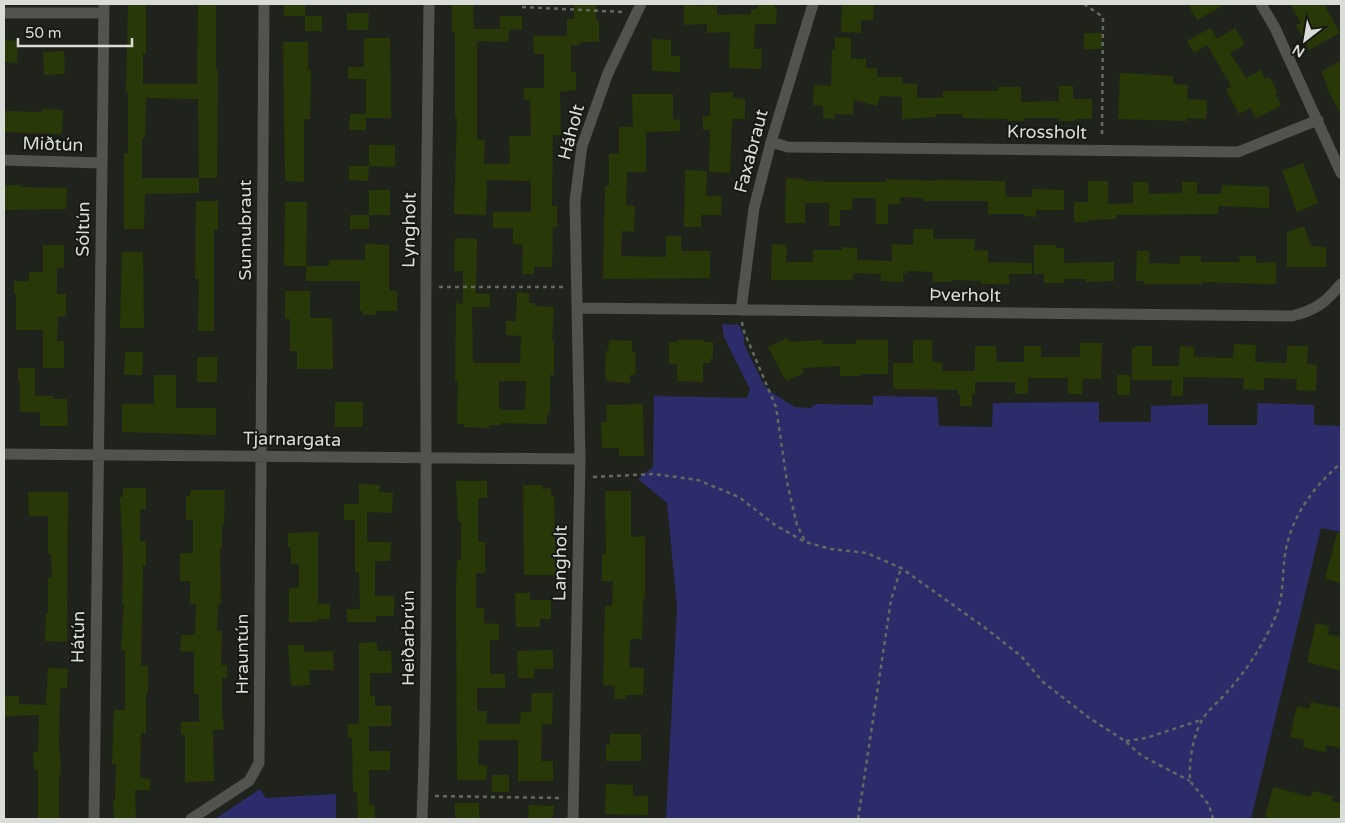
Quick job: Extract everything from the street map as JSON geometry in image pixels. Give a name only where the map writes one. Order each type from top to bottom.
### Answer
[{"type":"street","name":"Sunnubraut","points":[[261,456],[264,4]]},
{"type":"street","name":"Lyngholt","points":[[427,458],[426,287],[430,4]]},
{"type":"street","name":"Faxabraut","points":[[741,310],[754,208],[771,142],[813,4]]},
{"type":"street","points":[[1261,4],[1275,28],[1341,173]]},
{"type":"street","points":[[4,12],[103,8]]},
{"type":"street","name":"Sóltún","points":[[97,455],[103,8]]},
{"type":"street","name":"Háholt","points":[[578,308],[575,201],[582,146],[608,73],[639,8]]},
{"type":"street","name":"Krossholt","points":[[771,142],[788,147],[1238,152],[1318,120]]},
{"type":"street","name":"Miðtún","points":[[4,160],[101,162]]},
{"type":"street","name":"Þverholt","points":[[578,308],[1292,316],[1321,306],[1341,284]]},
{"type":"street","name":"Langholt","points":[[573,819],[580,459],[578,308]]},
{"type":"street","name":"Tjarnargata","points":[[4,454],[580,459]]},
{"type":"street","name":"Hátún","points":[[94,819],[97,455]]},
{"type":"street","name":"Hrauntún","points":[[192,819],[250,781],[259,763],[261,456]]},
{"type":"street","name":"Heiðarbrún","points":[[422,819],[425,750],[427,458]]},
{"type":"path","points":[[1084,4],[1103,16],[1102,150]]},
{"type":"path","points":[[522,7],[639,8]]},
{"type":"path","points":[[426,287],[577,288]]},
{"type":"path","points":[[741,310],[743,329],[776,408],[787,482],[797,525],[805,542]]},
{"type":"path","points":[[1190,781],[1192,750],[1201,720],[1230,689],[1264,639],[1276,617],[1281,598],[1285,555],[1289,537],[1313,490],[1341,463]]},
{"type":"path","points":[[579,478],[654,474],[698,480],[739,497],[775,525],[805,542],[831,550],[867,553],[901,568],[984,627],[1021,656],[1043,682],[1088,717],[1125,741],[1142,756],[1190,781],[1209,805],[1213,819]]},
{"type":"path","points":[[858,819],[891,600],[901,568]]},
{"type":"path","points":[[1125,741],[1146,738],[1201,720]]},
{"type":"path","points":[[423,795],[574,798]]},
{"type":"shaded area","points":[[722,324],[739,325],[744,336],[744,344],[764,385],[771,392],[795,407],[810,408],[817,404],[873,405],[873,396],[937,397],[939,426],[992,427],[993,403],[1099,402],[1099,422],[1151,422],[1151,406],[1208,404],[1208,425],[1257,425],[1258,403],[1314,405],[1314,425],[1341,426],[1341,532],[1321,528],[1251,819],[666,819],[677,607],[667,503],[638,479],[653,467],[654,396],[747,398],[750,389],[724,337]]},
{"type":"shaded area","points":[[260,789],[266,798],[336,794],[336,819],[215,819]]},
{"type":"building","points":[[128,4],[146,4],[146,53],[143,53],[143,84],[197,84],[198,4],[216,4],[216,69],[218,69],[217,178],[199,178],[199,193],[145,194],[144,229],[124,229],[124,153],[128,153],[128,93],[126,93]],"holes":[[[146,98],[198,99],[199,178],[142,178],[142,138],[145,138]]]},
{"type":"building","points":[[284,4],[305,4],[305,16],[284,16]]},
{"type":"building","points":[[452,4],[473,4],[474,29],[505,29],[500,28],[500,16],[522,16],[522,30],[509,29],[508,42],[477,41],[477,140],[485,140],[484,164],[510,164],[509,136],[531,136],[530,100],[524,100],[524,88],[544,88],[544,54],[534,54],[533,36],[567,36],[567,19],[574,19],[574,4],[596,4],[596,21],[599,21],[599,42],[580,42],[580,45],[571,45],[571,72],[576,72],[576,90],[560,92],[561,135],[553,135],[552,206],[557,206],[557,227],[553,227],[552,267],[534,267],[534,274],[522,274],[523,245],[513,244],[513,228],[493,228],[493,212],[531,212],[531,181],[487,180],[486,215],[454,214],[457,118],[455,118],[455,32],[452,32]]},
{"type":"building","points":[[684,4],[697,4],[697,6],[717,5],[717,15],[751,14],[751,9],[757,9],[757,4],[775,4],[775,8],[777,8],[776,24],[755,24],[754,49],[762,49],[761,69],[729,68],[730,32],[707,33],[707,24],[684,25]]},
{"type":"building","points":[[842,4],[874,5],[873,20],[861,20],[861,33],[841,32]]},
{"type":"building","points":[[1188,4],[1226,4],[1197,20]]},
{"type":"building","points":[[1290,4],[1324,4],[1340,33],[1309,50],[1296,25],[1301,23]]},
{"type":"building","points":[[347,13],[369,13],[368,30],[347,30]]},
{"type":"building","points":[[305,16],[322,16],[322,31],[305,31]]},
{"type":"building","points":[[1210,28],[1217,39],[1235,28],[1245,44],[1230,53],[1246,78],[1261,70],[1265,79],[1269,77],[1278,92],[1275,94],[1281,105],[1256,119],[1250,108],[1239,114],[1226,90],[1231,86],[1207,45],[1194,53],[1187,41]]},
{"type":"building","points":[[1084,33],[1102,33],[1102,49],[1084,49]]},
{"type":"building","points":[[835,37],[851,38],[851,59],[866,59],[866,68],[877,68],[877,77],[902,77],[902,83],[917,84],[917,98],[943,98],[943,91],[998,91],[998,87],[1021,87],[1021,102],[1059,101],[1059,86],[1073,86],[1073,99],[1092,99],[1092,119],[1059,121],[1059,118],[1024,118],[1024,121],[1008,121],[1008,119],[962,118],[962,114],[936,114],[936,117],[902,119],[902,97],[880,96],[877,106],[854,100],[853,115],[835,114],[835,119],[823,118],[823,106],[813,105],[814,85],[831,86],[832,50],[835,50]]},
{"type":"building","points":[[364,38],[390,38],[391,118],[366,118],[366,79],[348,79],[348,67],[364,67]]},
{"type":"building","points":[[652,39],[671,40],[671,56],[680,56],[680,72],[652,71]]},
{"type":"building","points":[[4,40],[18,41],[17,63],[4,62]]},
{"type":"building","points":[[283,42],[308,42],[308,70],[311,70],[310,119],[304,119],[304,182],[285,181]]},
{"type":"building","points":[[64,51],[65,74],[44,75],[43,52]]},
{"type":"building","points":[[1341,60],[1341,114],[1326,87],[1328,86],[1321,72]]},
{"type":"building","points":[[1120,73],[1173,76],[1173,84],[1188,85],[1187,99],[1207,100],[1206,119],[1187,118],[1187,121],[1118,119]]},
{"type":"building","points":[[733,92],[733,98],[745,99],[745,119],[732,119],[730,173],[709,172],[710,130],[703,130],[703,116],[710,116],[710,93]]},
{"type":"building","points":[[632,94],[673,94],[673,120],[680,119],[680,131],[646,132],[646,172],[627,172],[626,205],[635,206],[634,232],[622,231],[621,256],[666,257],[666,236],[681,236],[681,251],[710,251],[710,278],[603,279],[605,186],[609,186],[609,154],[619,154],[619,127],[633,127]]},
{"type":"building","points":[[42,109],[63,110],[62,134],[4,132],[4,111],[42,112]]},
{"type":"building","points":[[350,114],[366,114],[366,130],[349,130]]},
{"type":"building","points":[[369,145],[395,145],[395,167],[369,166]]},
{"type":"building","points":[[1303,163],[1318,203],[1297,212],[1282,171]]},
{"type":"building","points":[[349,166],[369,166],[368,181],[349,180]]},
{"type":"building","points":[[685,170],[707,171],[706,196],[722,196],[721,215],[701,215],[701,227],[684,227]]},
{"type":"building","points":[[786,178],[805,179],[805,181],[838,182],[886,182],[886,179],[1005,181],[1006,197],[1032,197],[1032,189],[1064,190],[1064,210],[1036,210],[1036,217],[1024,216],[1024,214],[988,214],[988,201],[924,201],[924,198],[900,197],[900,204],[888,204],[888,224],[876,224],[876,198],[852,198],[852,210],[840,210],[840,226],[829,226],[829,203],[805,203],[805,223],[785,223]]},
{"type":"building","points":[[1088,181],[1108,181],[1108,204],[1133,203],[1133,182],[1148,182],[1149,194],[1182,193],[1182,182],[1197,182],[1197,194],[1221,194],[1222,185],[1269,187],[1269,208],[1218,206],[1218,214],[1116,215],[1116,219],[1074,222],[1074,202],[1088,202]]},
{"type":"building","points":[[4,185],[67,188],[66,209],[4,210]]},
{"type":"building","points":[[369,190],[390,190],[390,215],[369,215]]},
{"type":"building","points":[[196,201],[218,201],[218,230],[214,230],[214,331],[198,331],[199,279],[195,279]]},
{"type":"building","points":[[285,202],[307,202],[306,266],[284,266]]},
{"type":"building","points":[[350,215],[369,215],[369,229],[350,229]]},
{"type":"building","points":[[1304,226],[1311,246],[1326,247],[1326,267],[1287,267],[1287,232]]},
{"type":"building","points":[[914,229],[933,229],[933,239],[975,239],[974,250],[988,251],[988,262],[1032,263],[1032,274],[1009,274],[1009,284],[981,284],[981,281],[952,280],[952,282],[932,282],[933,272],[907,271],[907,273],[903,273],[903,282],[881,281],[881,274],[853,273],[853,280],[771,280],[772,244],[787,245],[786,262],[813,262],[813,250],[842,250],[842,247],[857,248],[857,260],[892,261],[892,244],[913,245]]},
{"type":"building","points":[[455,238],[477,239],[476,294],[490,294],[490,307],[472,307],[473,363],[520,363],[521,336],[506,335],[506,321],[516,321],[517,292],[529,293],[529,303],[535,303],[535,306],[554,307],[552,340],[554,340],[554,375],[550,375],[550,413],[547,413],[547,424],[501,423],[501,425],[489,425],[489,428],[464,427],[464,424],[457,424],[458,381],[455,381],[456,303],[463,304],[463,271],[454,271]],"holes":[[[499,381],[526,381],[525,410],[501,410],[499,408]]]},
{"type":"building","points":[[365,244],[389,245],[389,291],[397,291],[397,311],[376,311],[376,315],[363,315],[363,311],[360,311],[360,281],[306,281],[306,266],[329,266],[329,260],[365,260]]},
{"type":"building","points":[[43,245],[64,245],[64,268],[57,268],[57,294],[66,294],[66,316],[58,317],[57,341],[64,341],[64,368],[43,368],[43,330],[16,330],[14,281],[29,281],[29,272],[43,272]]},
{"type":"building","points":[[1034,245],[1056,245],[1056,248],[1064,248],[1064,263],[1114,262],[1114,281],[1086,282],[1086,279],[1064,279],[1064,283],[1044,283],[1044,274],[1034,274]]},
{"type":"building","points":[[1137,251],[1149,251],[1149,263],[1180,264],[1180,256],[1201,256],[1201,262],[1240,262],[1239,256],[1256,256],[1256,263],[1276,262],[1276,284],[1202,282],[1202,284],[1144,284],[1144,281],[1136,281]]},
{"type":"building","points":[[122,252],[143,252],[144,328],[120,328]]},
{"type":"building","points":[[285,291],[310,291],[310,318],[332,318],[333,369],[297,369],[297,351],[290,351],[290,319],[285,319]]},
{"type":"building","points":[[787,338],[789,342],[822,340],[822,344],[856,344],[856,340],[888,340],[888,374],[840,376],[840,366],[802,368],[804,373],[786,381],[768,347]]},
{"type":"building","points":[[609,340],[632,341],[632,352],[636,353],[635,375],[630,375],[630,383],[606,381],[606,351],[608,351]]},
{"type":"building","points":[[678,340],[713,342],[713,359],[710,359],[710,363],[703,363],[703,382],[677,381],[677,364],[669,364],[669,342],[678,342]]},
{"type":"building","points":[[913,340],[932,340],[932,362],[942,363],[942,371],[975,371],[975,346],[996,346],[997,362],[1024,362],[1024,346],[1041,346],[1041,357],[1080,357],[1080,343],[1102,343],[1101,379],[1083,379],[1082,394],[1068,394],[1068,378],[1028,378],[1028,394],[1015,394],[1015,382],[975,382],[972,406],[960,406],[958,390],[893,389],[893,363],[913,363]]},
{"type":"building","points":[[1234,344],[1256,345],[1255,362],[1287,363],[1287,346],[1308,346],[1307,364],[1317,365],[1316,391],[1296,390],[1297,379],[1264,378],[1264,390],[1243,389],[1244,378],[1183,377],[1183,396],[1171,396],[1172,380],[1132,380],[1132,348],[1135,348],[1135,346],[1152,346],[1152,366],[1179,366],[1180,346],[1194,347],[1194,357],[1233,358]]},
{"type":"building","points":[[125,352],[143,352],[142,375],[124,375]]},
{"type":"building","points":[[197,357],[217,357],[217,382],[197,382]]},
{"type":"building","points":[[18,368],[35,368],[35,396],[53,396],[53,399],[67,399],[68,426],[40,426],[40,412],[20,412]]},
{"type":"building","points":[[154,375],[176,375],[176,408],[216,408],[216,435],[122,432],[122,404],[154,404]]},
{"type":"building","points":[[1117,375],[1130,375],[1130,395],[1117,395]]},
{"type":"building","points":[[335,402],[363,402],[363,427],[335,427]]},
{"type":"building","points":[[643,404],[644,456],[619,456],[619,448],[602,448],[601,422],[607,422],[606,405]]},
{"type":"building","points":[[456,481],[487,481],[487,498],[478,498],[478,542],[485,542],[485,573],[476,573],[476,608],[484,608],[484,623],[499,624],[499,640],[490,640],[490,674],[505,674],[505,688],[477,688],[477,711],[487,711],[486,724],[520,724],[521,712],[531,712],[532,693],[553,693],[552,724],[542,724],[541,761],[553,761],[553,781],[518,781],[518,740],[479,740],[478,765],[487,766],[486,780],[457,780],[456,589],[457,560],[461,560],[461,522],[458,522]]},
{"type":"building","points":[[359,484],[380,485],[379,492],[393,493],[392,513],[367,512],[367,542],[391,542],[390,561],[375,561],[375,596],[394,596],[394,616],[376,616],[376,622],[347,622],[347,609],[360,609],[359,572],[355,572],[355,520],[344,520],[344,504],[359,504]]},
{"type":"building","points":[[523,485],[542,485],[542,489],[551,488],[551,496],[554,496],[556,575],[524,575]]},
{"type":"building","points":[[123,488],[146,488],[146,509],[141,509],[140,514],[140,541],[146,541],[146,565],[143,565],[141,666],[148,666],[148,694],[146,694],[146,733],[141,733],[140,778],[150,779],[150,790],[135,790],[136,819],[114,819],[113,800],[115,800],[116,764],[112,764],[114,710],[125,710],[125,650],[121,650],[124,604],[122,604],[123,559],[120,497],[123,497]]},
{"type":"building","points":[[191,490],[225,490],[222,549],[220,549],[221,604],[218,604],[217,631],[222,631],[221,665],[227,665],[227,678],[222,678],[223,730],[213,730],[214,781],[185,782],[185,735],[181,735],[181,722],[199,722],[199,694],[194,694],[194,652],[180,651],[181,635],[195,635],[196,604],[190,604],[190,581],[180,581],[180,553],[193,553],[193,520],[186,520],[186,496],[190,496]]},
{"type":"building","points":[[605,491],[631,491],[631,537],[645,536],[645,599],[643,599],[642,639],[630,639],[629,667],[644,668],[643,695],[626,695],[626,699],[614,699],[615,686],[603,685],[605,605],[612,606],[613,581],[602,581],[602,554],[606,554]]},
{"type":"building","points":[[28,492],[68,492],[67,642],[45,641],[46,614],[48,614],[48,578],[52,578],[51,554],[48,554],[48,516],[29,516]]},
{"type":"building","points":[[318,532],[318,604],[330,604],[330,619],[317,619],[317,622],[289,622],[289,588],[299,588],[299,564],[291,564],[291,547],[288,547],[288,533]]},
{"type":"building","points":[[1337,533],[1341,533],[1341,583],[1325,579]]},
{"type":"building","points":[[515,593],[530,593],[530,600],[551,600],[551,619],[540,619],[540,627],[516,627]]},
{"type":"building","points":[[1316,623],[1329,626],[1328,634],[1341,637],[1341,671],[1307,662]]},
{"type":"building","points":[[377,642],[377,651],[391,651],[392,673],[370,673],[370,696],[375,696],[375,706],[391,706],[391,726],[369,726],[369,751],[390,751],[390,770],[369,770],[369,805],[374,805],[375,819],[358,819],[357,792],[353,792],[352,738],[348,738],[348,724],[359,724],[359,643]]},
{"type":"building","points":[[288,645],[304,645],[304,652],[333,651],[334,670],[309,670],[310,685],[291,686]]},
{"type":"building","points":[[553,650],[553,669],[534,669],[534,678],[518,678],[517,651]]},
{"type":"building","points":[[48,668],[68,669],[67,688],[60,688],[59,751],[61,775],[59,775],[59,819],[38,819],[38,770],[34,770],[33,752],[38,752],[39,715],[4,716],[4,696],[19,696],[19,704],[46,705]]},
{"type":"building","points":[[1311,702],[1341,708],[1341,748],[1327,745],[1325,752],[1303,747],[1304,740],[1290,737],[1297,706],[1309,709]]},
{"type":"building","points":[[610,734],[641,734],[641,761],[606,761],[606,745],[610,745]]},
{"type":"building","points":[[492,775],[509,775],[509,792],[492,792]]},
{"type":"building","points":[[606,784],[633,785],[633,796],[648,796],[648,815],[605,814]]},
{"type":"building","points":[[1273,787],[1311,797],[1312,791],[1333,796],[1332,801],[1341,803],[1341,819],[1274,819],[1265,817]]},
{"type":"building","points":[[455,803],[479,803],[479,819],[455,819]]},
{"type":"building","points":[[529,805],[554,806],[553,819],[528,819]]}]
